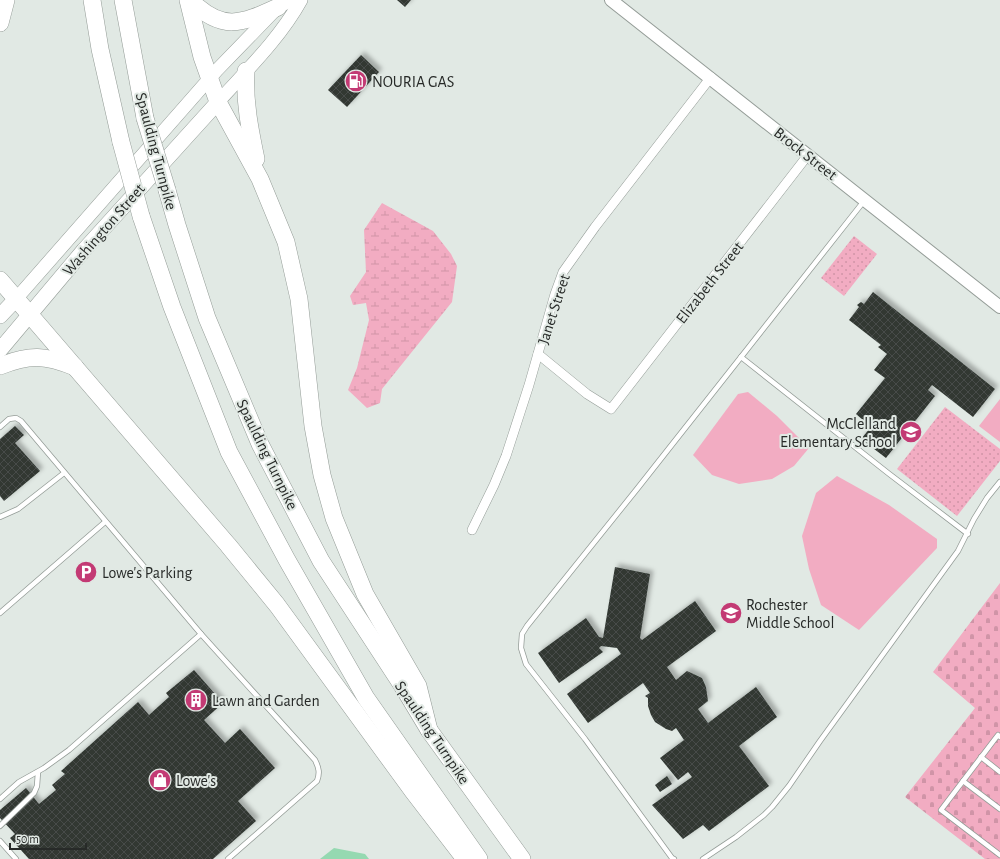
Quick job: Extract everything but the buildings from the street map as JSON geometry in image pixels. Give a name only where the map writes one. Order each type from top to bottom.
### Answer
[{"type":"highway","points":[[0,24],[6,0]]},
{"type":"highway","name":"Spaulding Turnpike","points":[[92,0],[100,49],[121,142],[141,216],[174,314],[229,452],[287,560],[366,698],[479,859]]},
{"type":"highway","name":"Spaulding Turnpike","points":[[123,0],[146,118],[177,225],[207,318],[260,444],[321,561],[402,685],[429,730],[522,859]]},
{"type":"highway","points":[[189,0],[198,8],[216,19],[236,22],[246,21],[285,4]]},
{"type":"highway","points":[[189,0],[202,57],[218,102],[260,179],[286,242],[300,306],[313,426],[322,475],[334,518],[365,594],[418,686],[429,730]]},
{"type":"highway","points":[[246,71],[246,108],[260,179]]},
{"type":"highway","points":[[0,280],[77,368],[277,605],[412,790],[465,859]]},
{"type":"highway","points":[[0,366],[26,358],[41,357],[56,359],[77,368]]},
{"type":"main road","name":"Washington Street","points":[[0,350],[112,218],[246,71],[291,18],[301,0]]},
{"type":"main road","name":"Washington Street","points":[[0,316],[209,79],[285,4]]},
{"type":"street","name":"Brock Street","points":[[611,0],[711,77],[1000,307]]},
{"type":"street","name":"Janet Street","points":[[472,530],[494,485],[506,456],[559,282],[569,262],[711,77]]},
{"type":"street","name":"Elizabeth Street","points":[[538,354],[587,394],[611,409],[808,155]]},
{"type":"lane","points":[[674,859],[586,739],[526,664],[521,648],[521,640],[527,626],[865,200]]},
{"type":"lane","points":[[741,357],[968,534]]},
{"type":"lane","points":[[0,427],[9,419],[16,418],[21,422],[201,634],[315,760],[319,767],[317,781],[228,859]]},
{"type":"lane","points":[[0,517],[18,509],[64,473]]},
{"type":"lane","points":[[703,859],[764,814],[789,786],[958,551],[968,534],[974,519],[987,498],[1000,482]]},
{"type":"lane","points":[[0,613],[105,522]]},
{"type":"lane","points":[[0,799],[19,782],[38,772],[69,750],[201,634]]},
{"type":"lane","points":[[1000,737],[998,735],[941,810],[1000,855]]},
{"type":"lane","points":[[981,757],[1000,772]]},
{"type":"lane","points":[[0,826],[34,793],[37,786],[38,772]]},
{"type":"lane","points":[[963,781],[1000,810]]},
{"type":"lane","points":[[0,841],[16,859]]},
{"type":"green space","points":[[382,203],[433,231],[451,254],[457,266],[452,302],[382,389],[380,403],[367,408],[348,390],[357,368],[369,320],[366,303],[353,305],[350,296],[366,272],[364,230]]},
{"type":"green space","points":[[854,236],[877,254],[844,296],[821,278]]},
{"type":"green space","points":[[748,392],[777,416],[809,448],[794,466],[772,479],[739,484],[712,475],[693,455],[738,394]]},
{"type":"green space","points":[[1000,399],[1000,442],[979,426]]},
{"type":"green space","points":[[945,407],[1000,449],[1000,461],[957,516],[897,469]]},
{"type":"green space","points":[[837,476],[889,505],[937,539],[937,548],[859,630],[821,605],[809,569],[802,536],[816,493]]},
{"type":"green space","points":[[1000,583],[1000,859],[985,859],[905,797],[975,708],[933,672]]},
{"type":"shaded area","points":[[334,848],[365,854],[369,859],[320,859]]},
{"type":"place","name":"NOURIA GAS","points":[[356,81]]},
{"type":"place","name":"McClelland Elementary School","points":[[911,432]]},
{"type":"place","name":"Lowe's Parking","points":[[86,572]]},
{"type":"place","name":"Rochester Middle School","points":[[731,613]]},
{"type":"place","name":"Lawn and Garden","points":[[196,700]]},
{"type":"place","name":"Lowe's","points":[[160,780]]}]
